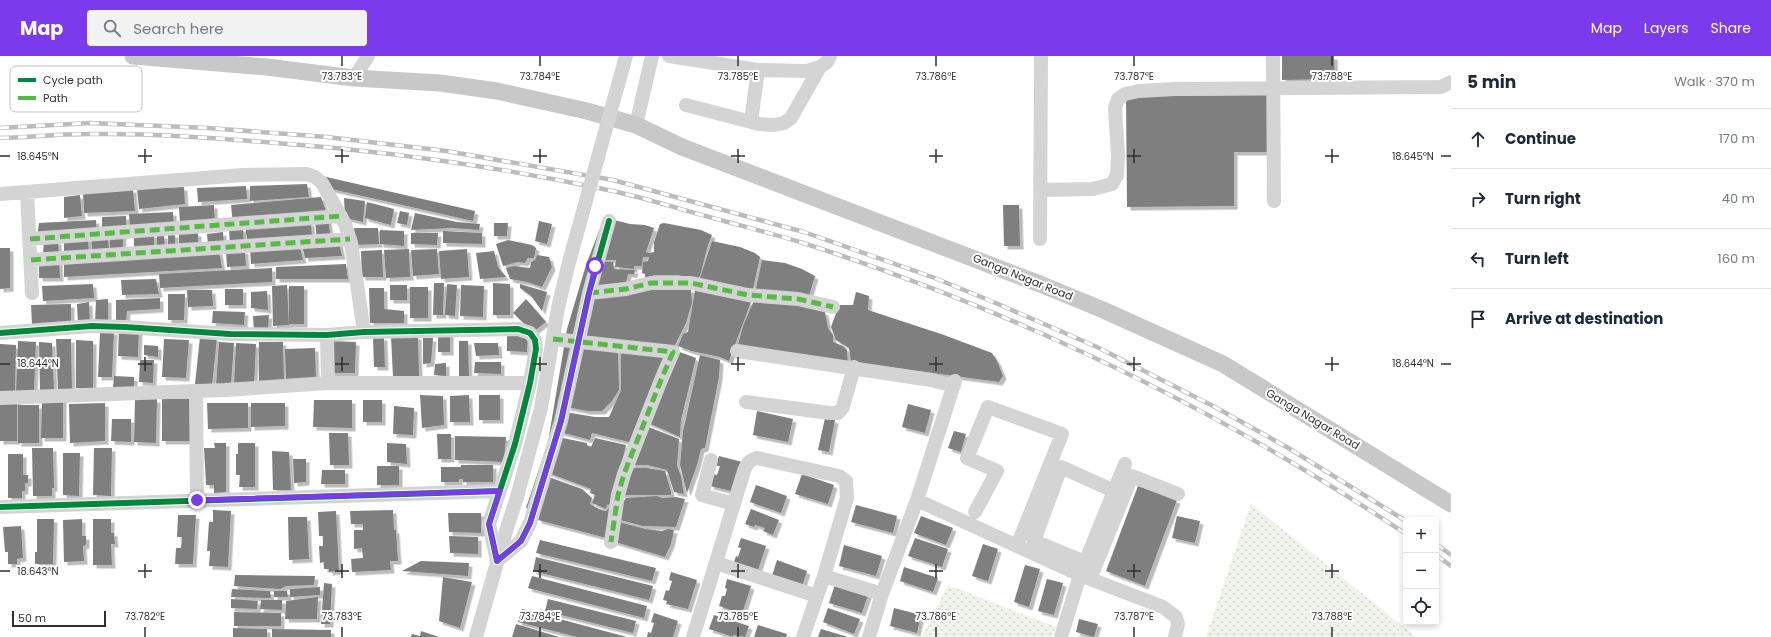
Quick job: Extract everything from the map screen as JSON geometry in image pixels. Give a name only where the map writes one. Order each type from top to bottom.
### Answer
[{"type":"main road","name":"Ganga Nagar Road","points":[[133,56],[267,62],[354,78],[440,83],[497,91],[586,111],[636,125],[682,147],[983,261],[1088,303],[1223,364],[1451,504]]},
{"type":"street","points":[[354,78],[368,56]]},
{"type":"street","points":[[476,637],[497,561],[517,497],[541,408],[568,266],[626,56]]},
{"type":"street","points":[[636,125],[652,56]]},
{"type":"street","points":[[669,56],[758,70],[807,71],[820,67],[827,62],[830,56]]},
{"type":"street","points":[[1040,239],[1041,56]]},
{"type":"street","points":[[1273,56],[1274,201]]},
{"type":"street","points":[[686,105],[751,122],[774,125],[784,123],[791,118],[820,67]]},
{"type":"street","points":[[751,122],[758,70]]},
{"type":"street","points":[[1040,190],[1094,189],[1112,184],[1117,175],[1118,156],[1115,108],[1118,99],[1125,94],[1139,91],[1175,89],[1441,87],[1451,82]]},
{"type":"street","points":[[0,194],[243,175],[307,174],[315,177],[322,183],[341,216],[350,239],[364,332]]},
{"type":"street","points":[[27,192],[32,293]]},
{"type":"street","points":[[30,239],[341,216]]},
{"type":"street","points":[[497,561],[521,541],[530,523],[561,421],[588,292],[609,221]]},
{"type":"street","points":[[31,260],[350,239]]},
{"type":"street","points":[[588,292],[626,289],[651,283],[691,283],[748,295],[798,299],[833,308]]},
{"type":"street","points":[[0,333],[92,326],[230,334],[327,335],[364,332],[518,329],[530,333],[536,340],[536,349],[530,383],[515,444],[489,524],[497,561]]},
{"type":"street","points":[[327,335],[328,383]]},
{"type":"street","points":[[553,339],[673,352],[660,380],[624,474],[618,495],[611,542]]},
{"type":"street","points":[[737,351],[854,367],[954,383],[917,500],[882,594],[869,637]]},
{"type":"street","points":[[746,402],[838,413],[843,407],[854,367]]},
{"type":"street","points":[[0,398],[280,388],[328,383],[530,383]]},
{"type":"street","points":[[196,391],[197,500]]},
{"type":"street","points":[[974,512],[996,471],[967,458],[988,407],[1062,434],[1017,546]]},
{"type":"street","points":[[693,637],[747,463],[752,459],[757,458],[839,476],[846,481],[846,498],[824,576],[803,637]]},
{"type":"street","points":[[711,460],[702,495],[734,504]]},
{"type":"street","points":[[1061,637],[1114,490],[1125,464]]},
{"type":"street","points":[[1085,572],[1034,541],[1061,468],[1114,490]]},
{"type":"street","points":[[1085,572],[1132,476],[1178,494]]},
{"type":"street","points":[[0,507],[500,491]]},
{"type":"street","points":[[917,500],[1017,546],[1085,572],[1163,607],[1176,617],[1178,624],[1175,637]]},
{"type":"street","points":[[716,563],[817,596]]},
{"type":"street","points":[[824,576],[882,594]]},
{"type":"shaded area","points":[[1251,504],[1416,637],[1206,637]]},
{"type":"shaded area","points":[[948,585],[1056,627],[1052,637],[922,637]]},
{"type":"building","points":[[1282,56],[1334,56],[1335,79],[1282,80]]},
{"type":"building","points":[[1269,95],[1269,152],[1234,152],[1234,206],[1127,207],[1126,96]]},
{"type":"building","points":[[322,176],[475,211],[473,221],[327,188]]},
{"type":"building","points":[[307,184],[309,197],[250,201],[250,186]]},
{"type":"building","points":[[246,186],[247,199],[198,202],[197,188]]},
{"type":"building","points":[[184,187],[185,204],[139,209],[137,189]]},
{"type":"building","points":[[133,189],[135,211],[84,213],[83,192]]},
{"type":"building","points":[[80,195],[82,216],[64,218],[64,197]]},
{"type":"building","points":[[321,197],[327,214],[233,224],[231,205]]},
{"type":"building","points":[[344,198],[365,201],[363,222],[345,218]]},
{"type":"building","points":[[367,202],[394,209],[391,225],[365,218]]},
{"type":"building","points":[[214,205],[215,223],[180,225],[179,207]]},
{"type":"building","points":[[1003,205],[1019,205],[1020,246],[1004,246]]},
{"type":"building","points":[[400,211],[409,213],[407,225],[397,223]]},
{"type":"building","points":[[173,212],[174,227],[130,230],[129,214]]},
{"type":"building","points":[[415,213],[457,222],[480,224],[479,230],[452,228],[411,230]]},
{"type":"building","points":[[126,216],[126,231],[102,231],[102,217]]},
{"type":"building","points":[[604,218],[533,511],[526,508],[548,442],[567,329],[586,265]]},
{"type":"building","points":[[328,219],[331,239],[317,240],[315,221]]},
{"type":"building","points":[[610,219],[654,228],[646,252],[649,253],[654,252],[654,242],[660,224],[664,223],[701,230],[712,235],[700,276],[696,280],[678,275],[653,275],[652,278],[645,278],[645,274],[642,273],[643,262],[648,261],[649,257],[643,257],[642,266],[634,266],[634,269],[615,267],[616,260],[598,260]]},
{"type":"building","points":[[96,220],[97,234],[37,237],[39,223]]},
{"type":"building","points":[[539,221],[552,224],[547,244],[535,241]]},
{"type":"building","points":[[311,222],[312,238],[248,244],[245,227]]},
{"type":"building","points":[[494,223],[508,223],[507,236],[494,236]]},
{"type":"building","points":[[243,228],[244,244],[230,245],[229,229]]},
{"type":"building","points":[[354,228],[378,228],[379,244],[355,245]]},
{"type":"building","points":[[380,230],[404,231],[404,246],[380,244]]},
{"type":"building","points":[[443,231],[482,233],[482,244],[443,243]]},
{"type":"building","points":[[223,232],[224,244],[208,245],[207,234]]},
{"type":"building","points":[[179,233],[198,233],[198,244],[179,244]]},
{"type":"building","points":[[411,233],[438,233],[437,245],[411,244]]},
{"type":"building","points":[[134,234],[154,234],[154,249],[134,249]]},
{"type":"building","points":[[168,234],[175,234],[175,248],[168,249]]},
{"type":"building","points":[[110,235],[123,235],[123,252],[110,252]]},
{"type":"building","points":[[157,235],[164,235],[165,249],[157,249]]},
{"type":"building","points":[[108,236],[109,252],[92,252],[91,237]]},
{"type":"building","points":[[64,238],[88,238],[89,252],[64,253]]},
{"type":"building","points":[[508,240],[532,245],[536,248],[534,258],[528,258],[525,263],[518,262],[503,266],[496,244]]},
{"type":"building","points":[[44,241],[58,241],[59,254],[43,254]]},
{"type":"building","points":[[712,241],[740,247],[755,253],[760,257],[752,294],[699,281]]},
{"type":"building","points":[[339,242],[342,256],[305,258],[302,245]]},
{"type":"building","points":[[299,244],[303,260],[251,264],[250,249]]},
{"type":"building","points":[[0,248],[10,248],[10,288],[0,289]]},
{"type":"building","points":[[409,249],[410,277],[386,278],[384,250]]},
{"type":"building","points":[[437,249],[439,274],[413,276],[411,250]]},
{"type":"building","points":[[467,249],[469,277],[441,279],[439,251]]},
{"type":"building","points":[[245,250],[246,266],[227,267],[226,252]]},
{"type":"building","points":[[382,250],[383,277],[362,277],[361,251]]},
{"type":"building","points":[[219,251],[222,268],[64,277],[64,260]]},
{"type":"building","points":[[494,251],[498,267],[506,277],[480,279],[476,253]]},
{"type":"building","points":[[537,255],[549,257],[552,267],[542,287],[527,282],[510,279],[506,268],[514,266],[530,268],[531,262],[535,260]]},
{"type":"building","points":[[59,260],[60,278],[39,278],[39,261]]},
{"type":"building","points":[[762,260],[785,263],[802,269],[815,276],[808,299],[755,293]]},
{"type":"building","points":[[597,261],[613,262],[614,269],[635,270],[634,274],[628,274],[625,287],[591,291]]},
{"type":"building","points":[[346,264],[348,279],[276,279],[276,267]]},
{"type":"building","points":[[272,268],[272,282],[160,288],[159,274]]},
{"type":"building","points":[[156,279],[159,294],[122,295],[121,280]]},
{"type":"building","points":[[434,283],[444,283],[443,315],[433,315]]},
{"type":"building","points":[[493,283],[510,284],[510,315],[493,315]]},
{"type":"building","points":[[93,284],[94,298],[43,301],[42,286]]},
{"type":"building","points":[[447,284],[457,285],[455,316],[445,315]]},
{"type":"building","points":[[520,284],[547,292],[542,311],[531,296],[520,288]]},
{"type":"building","points":[[287,285],[289,325],[273,326],[272,286]]},
{"type":"building","points":[[390,285],[407,285],[407,300],[390,300]]},
{"type":"building","points":[[461,285],[484,286],[483,317],[460,316]]},
{"type":"building","points":[[289,286],[304,286],[304,324],[289,324]]},
{"type":"building","points":[[410,287],[428,287],[428,318],[410,318]]},
{"type":"building","points":[[640,287],[691,289],[692,303],[686,323],[674,347],[582,335],[590,295]]},
{"type":"building","points":[[369,288],[384,288],[384,309],[404,311],[404,323],[370,323]]},
{"type":"building","points":[[225,289],[243,289],[243,305],[225,305]]},
{"type":"building","points":[[187,290],[212,290],[213,306],[188,307]]},
{"type":"building","points":[[695,290],[751,302],[729,361],[720,357],[691,351],[678,346],[683,334],[688,332]]},
{"type":"building","points":[[267,291],[268,310],[251,308],[251,292]]},
{"type":"building","points":[[856,292],[869,296],[868,310],[944,335],[992,353],[1003,376],[999,382],[851,362],[849,348],[836,340],[831,327],[839,305],[853,305]]},
{"type":"building","points":[[168,294],[185,294],[184,320],[168,320]]},
{"type":"building","points":[[160,298],[160,309],[127,311],[126,323],[116,323],[116,300]]},
{"type":"building","points":[[755,298],[767,298],[825,312],[828,328],[833,335],[833,342],[843,346],[847,350],[848,364],[737,348],[743,326]]},
{"type":"building","points":[[108,299],[108,321],[95,322],[96,300]]},
{"type":"building","points":[[526,299],[546,322],[533,332],[513,313]]},
{"type":"building","points":[[89,302],[90,324],[78,324],[77,304]]},
{"type":"building","points":[[71,304],[71,323],[32,325],[31,305]]},
{"type":"building","points":[[213,311],[245,312],[244,325],[212,323]]},
{"type":"building","points":[[269,315],[268,331],[254,333],[253,316]]},
{"type":"building","points":[[119,328],[139,329],[138,357],[118,356]]},
{"type":"building","points":[[114,331],[112,377],[98,377],[100,332]]},
{"type":"building","points":[[438,333],[450,333],[450,352],[438,352]]},
{"type":"building","points":[[507,333],[528,333],[527,352],[507,351]]},
{"type":"building","points":[[418,336],[419,376],[393,377],[391,337]]},
{"type":"building","points":[[200,337],[217,338],[212,386],[195,384]]},
{"type":"building","points":[[373,337],[384,337],[385,367],[374,367]]},
{"type":"building","points":[[423,338],[433,338],[431,363],[423,364]]},
{"type":"building","points":[[56,339],[71,339],[72,391],[58,392]]},
{"type":"building","points":[[164,339],[189,340],[186,378],[162,377]]},
{"type":"building","points":[[76,340],[93,341],[93,388],[76,388]]},
{"type":"building","points":[[18,341],[36,342],[34,392],[16,391]]},
{"type":"building","points":[[331,341],[356,342],[355,373],[331,373]]},
{"type":"building","points":[[459,341],[468,341],[469,377],[459,377]]},
{"type":"building","points":[[39,342],[52,343],[54,391],[40,392]]},
{"type":"building","points":[[219,342],[234,343],[231,385],[216,384]]},
{"type":"building","points":[[259,342],[283,342],[284,382],[259,382]]},
{"type":"building","points":[[236,343],[256,344],[254,386],[234,384]]},
{"type":"building","points":[[474,343],[498,343],[499,355],[476,356]]},
{"type":"building","points":[[0,344],[16,345],[15,393],[0,392]]},
{"type":"building","points":[[144,345],[158,346],[158,357],[144,355]]},
{"type":"building","points":[[315,348],[316,379],[286,381],[285,349]]},
{"type":"building","points":[[618,348],[619,390],[612,401],[602,411],[587,411],[567,407],[578,349]]},
{"type":"building","points":[[621,350],[668,356],[633,443],[592,433],[590,440],[560,432],[565,412],[595,417],[609,417],[621,390]]},
{"type":"building","points":[[677,351],[696,358],[681,420],[680,437],[646,422]]},
{"type":"building","points":[[700,355],[720,360],[719,377],[705,448],[701,449],[687,493],[680,465],[683,431]]},
{"type":"building","points":[[140,360],[154,360],[153,383],[139,382]]},
{"type":"building","points":[[475,362],[501,362],[501,374],[474,373]]},
{"type":"building","points":[[446,363],[446,376],[434,375],[435,364]]},
{"type":"building","points":[[114,376],[134,377],[134,389],[113,388]]},
{"type":"building","points":[[420,395],[443,396],[444,425],[422,428]]},
{"type":"building","points":[[469,395],[470,422],[450,422],[450,396]]},
{"type":"building","points":[[479,395],[500,395],[500,420],[479,420]]},
{"type":"building","points":[[42,398],[63,398],[63,438],[41,438]]},
{"type":"building","points":[[135,399],[157,399],[156,443],[134,442]]},
{"type":"building","points":[[162,399],[192,399],[191,441],[162,441]]},
{"type":"building","points":[[0,400],[17,400],[17,441],[0,441]]},
{"type":"building","points":[[314,400],[352,400],[352,428],[313,427]]},
{"type":"building","points":[[363,400],[382,400],[382,422],[363,422]]},
{"type":"building","points":[[105,403],[105,441],[70,443],[69,404]]},
{"type":"building","points":[[207,403],[248,403],[248,428],[208,429]]},
{"type":"building","points":[[251,403],[285,403],[285,426],[251,427]]},
{"type":"building","points":[[908,404],[931,410],[925,433],[902,427]]},
{"type":"building","points":[[18,405],[39,405],[39,443],[18,443]]},
{"type":"building","points":[[394,406],[414,408],[413,435],[393,434]]},
{"type":"building","points":[[757,411],[793,419],[788,442],[753,435]]},
{"type":"building","points":[[825,418],[835,420],[829,452],[818,450]]},
{"type":"building","points":[[112,419],[131,419],[131,442],[111,441]]},
{"type":"building","points":[[646,426],[679,439],[677,466],[681,476],[684,494],[674,492],[667,470],[647,465],[630,465]]},
{"type":"building","points":[[954,431],[966,434],[961,452],[948,448]]},
{"type":"building","points":[[329,433],[348,433],[349,465],[330,465]]},
{"type":"building","points":[[437,434],[451,434],[451,459],[438,459]]},
{"type":"building","points":[[455,436],[506,437],[504,462],[455,460]]},
{"type":"building","points":[[558,437],[587,443],[587,445],[591,447],[595,438],[626,445],[612,504],[607,505],[606,509],[592,503],[595,495],[590,493],[591,489],[546,472]]},
{"type":"building","points":[[214,443],[226,443],[226,492],[214,493],[214,485],[206,485],[204,448],[215,448]]},
{"type":"building","points":[[238,443],[255,443],[255,487],[239,487],[240,475],[236,475],[236,454],[238,454]]},
{"type":"building","points":[[387,443],[406,444],[407,464],[387,462]]},
{"type":"building","points":[[32,448],[53,448],[54,488],[52,488],[52,496],[33,496]]},
{"type":"building","points":[[94,448],[112,448],[111,496],[93,495]]},
{"type":"building","points":[[272,451],[289,452],[291,490],[273,490]]},
{"type":"building","points":[[63,453],[80,453],[79,496],[63,495]]},
{"type":"building","points":[[8,454],[23,454],[23,475],[28,475],[28,483],[25,483],[25,491],[22,491],[22,498],[8,498]]},
{"type":"building","points":[[719,456],[742,462],[735,492],[710,486],[713,474],[717,475],[720,466],[716,466]]},
{"type":"building","points":[[293,459],[306,459],[306,482],[294,483]]},
{"type":"building","points":[[461,465],[493,465],[493,482],[463,482],[463,479],[459,479],[459,482],[441,482],[441,467],[461,467]]},
{"type":"building","points":[[377,466],[399,466],[399,485],[377,485]]},
{"type":"building","points":[[628,468],[647,468],[665,471],[671,495],[620,494]]},
{"type":"building","points":[[322,470],[345,470],[345,484],[321,484]]},
{"type":"building","points":[[802,474],[834,485],[828,504],[795,494]]},
{"type":"building","points":[[546,476],[582,489],[592,498],[590,504],[599,509],[606,511],[609,508],[610,539],[538,520]]},
{"type":"building","points":[[756,485],[787,496],[781,513],[750,502]]},
{"type":"building","points":[[1138,486],[1177,500],[1145,586],[1106,571]]},
{"type":"building","points":[[657,496],[662,498],[676,497],[685,499],[676,527],[643,526],[616,519],[620,506],[626,498]]},
{"type":"building","points":[[856,505],[897,516],[893,533],[851,522]]},
{"type":"building","points":[[751,509],[779,520],[773,535],[763,531],[765,528],[745,524]]},
{"type":"building","points":[[213,510],[231,511],[228,567],[209,566],[210,551],[207,551],[209,522],[213,522]]},
{"type":"building","points":[[393,510],[398,561],[390,561],[391,570],[352,572],[351,559],[363,558],[362,548],[354,549],[354,530],[363,530],[363,524],[351,524],[350,511]]},
{"type":"building","points":[[336,511],[339,571],[329,572],[329,569],[324,569],[324,562],[320,563],[319,546],[323,546],[323,536],[319,536],[318,512]]},
{"type":"building","points":[[448,513],[481,513],[481,533],[449,532]]},
{"type":"building","points":[[178,515],[196,515],[193,564],[175,564],[176,548],[181,548],[182,537],[177,537]]},
{"type":"building","points":[[921,516],[953,528],[946,545],[914,533]]},
{"type":"building","points":[[1177,516],[1200,521],[1195,543],[1172,538]]},
{"type":"building","points":[[288,517],[307,517],[309,559],[289,560]]},
{"type":"building","points":[[37,519],[54,519],[53,564],[35,564],[35,552],[37,552]]},
{"type":"building","points":[[82,519],[82,536],[86,536],[86,545],[83,546],[84,561],[64,562],[63,520]]},
{"type":"building","points":[[93,519],[111,519],[111,533],[114,533],[115,544],[111,544],[112,565],[93,565]]},
{"type":"building","points":[[615,521],[646,529],[662,531],[668,529],[674,530],[671,544],[665,557],[612,541]]},
{"type":"building","points":[[21,526],[23,558],[17,559],[17,564],[8,564],[8,552],[5,552],[3,527]]},
{"type":"building","points":[[449,536],[478,537],[478,554],[450,553]]},
{"type":"building","points":[[741,538],[766,546],[757,573],[733,565],[741,548],[738,547]]},
{"type":"building","points":[[915,538],[948,549],[942,567],[908,556]]},
{"type":"building","points":[[540,540],[656,568],[652,581],[536,553]]},
{"type":"building","points":[[983,544],[998,549],[988,581],[972,576]]},
{"type":"building","points":[[844,545],[882,556],[876,576],[839,566]]},
{"type":"building","points":[[536,557],[653,586],[649,600],[533,571]]},
{"type":"building","points":[[777,560],[807,571],[802,587],[772,576]]},
{"type":"building","points":[[421,561],[469,563],[468,576],[402,571]]},
{"type":"building","points":[[1025,565],[1040,569],[1029,607],[1014,602]]},
{"type":"building","points":[[904,567],[938,578],[933,592],[900,581]]},
{"type":"building","points":[[671,572],[697,580],[688,609],[666,604],[667,601],[663,600],[666,590],[669,591],[672,581],[669,580]]},
{"type":"building","points":[[235,575],[315,576],[314,585],[286,586],[280,589],[234,586]]},
{"type":"building","points":[[532,576],[647,606],[644,618],[528,588]]},
{"type":"building","points":[[443,577],[472,582],[460,628],[439,621]]},
{"type":"building","points":[[727,579],[751,586],[742,614],[719,606],[722,596],[725,596]]},
{"type":"building","points":[[1047,579],[1063,583],[1054,615],[1038,611]]},
{"type":"building","points":[[836,581],[869,592],[862,613],[829,603]]},
{"type":"building","points":[[324,583],[332,584],[330,624],[321,624]]},
{"type":"building","points":[[320,587],[320,595],[290,597],[290,589]]},
{"type":"building","points":[[232,589],[270,591],[271,598],[231,597]]},
{"type":"building","points":[[274,591],[287,591],[288,597],[274,597]]},
{"type":"building","points":[[318,597],[317,619],[285,619],[286,601]]},
{"type":"building","points":[[231,599],[258,601],[257,609],[231,608]]},
{"type":"building","points":[[548,599],[636,621],[633,633],[545,611]]},
{"type":"building","points":[[261,600],[282,600],[282,610],[260,609]]},
{"type":"building","points":[[828,608],[860,619],[854,634],[823,622]]},
{"type":"building","points":[[894,608],[921,615],[917,633],[890,626]]},
{"type":"building","points":[[522,609],[627,637],[577,637],[518,622]]},
{"type":"building","points":[[234,612],[281,613],[281,626],[234,626]]},
{"type":"building","points":[[654,613],[678,621],[673,637],[647,637],[648,632],[651,633],[654,623],[651,622]]},
{"type":"building","points":[[714,615],[749,626],[745,637],[733,635],[733,637],[709,629]]},
{"type":"building","points":[[1079,619],[1098,624],[1094,637],[1076,632]]},
{"type":"building","points":[[516,624],[559,637],[512,637]]},
{"type":"building","points":[[758,625],[787,634],[786,637],[754,637]]},
{"type":"building","points":[[233,628],[267,629],[267,637],[233,637]]},
{"type":"building","points":[[272,629],[331,630],[331,637],[272,637]]},
{"type":"building","points":[[821,629],[848,637],[818,637]]},
{"type":"building","points":[[421,631],[439,637],[411,637],[412,634],[420,636]]},
{"type":"railway","points":[[0,128],[90,123],[208,128],[327,137],[446,151],[613,180],[804,232],[932,277],[1097,347],[1215,407],[1290,449],[1403,519]]},
{"type":"railway","points":[[0,138],[78,134],[159,135],[318,146],[401,155],[526,174],[623,193],[773,234],[882,270],[961,300],[1038,332],[1115,368],[1190,405],[1263,446],[1403,532]]},
{"type":"railway","points":[[1439,546],[1451,555]]},
{"type":"railway","points":[[1439,557],[1451,566]]},
{"type":"marked path","points":[[30,239],[341,216]]},
{"type":"marked path","points":[[31,260],[350,239]]},
{"type":"marked path","points":[[589,293],[626,289],[651,283],[691,283],[748,295],[798,299],[833,307]]},
{"type":"marked path","points":[[553,339],[673,352],[624,474],[618,495],[611,542]]},
{"type":"cycle path","points":[[0,333],[92,326],[230,334],[327,335],[364,332],[518,329],[530,333],[535,340],[536,349],[530,383],[515,444],[489,524],[497,561],[521,541],[530,523],[561,421],[589,293],[609,221]]},
{"type":"cycle path","points":[[0,507],[499,491]]},
{"type":"route","points":[[197,500],[500,491],[489,524],[497,561],[521,541],[530,523],[561,421],[588,292],[595,266]]}]
